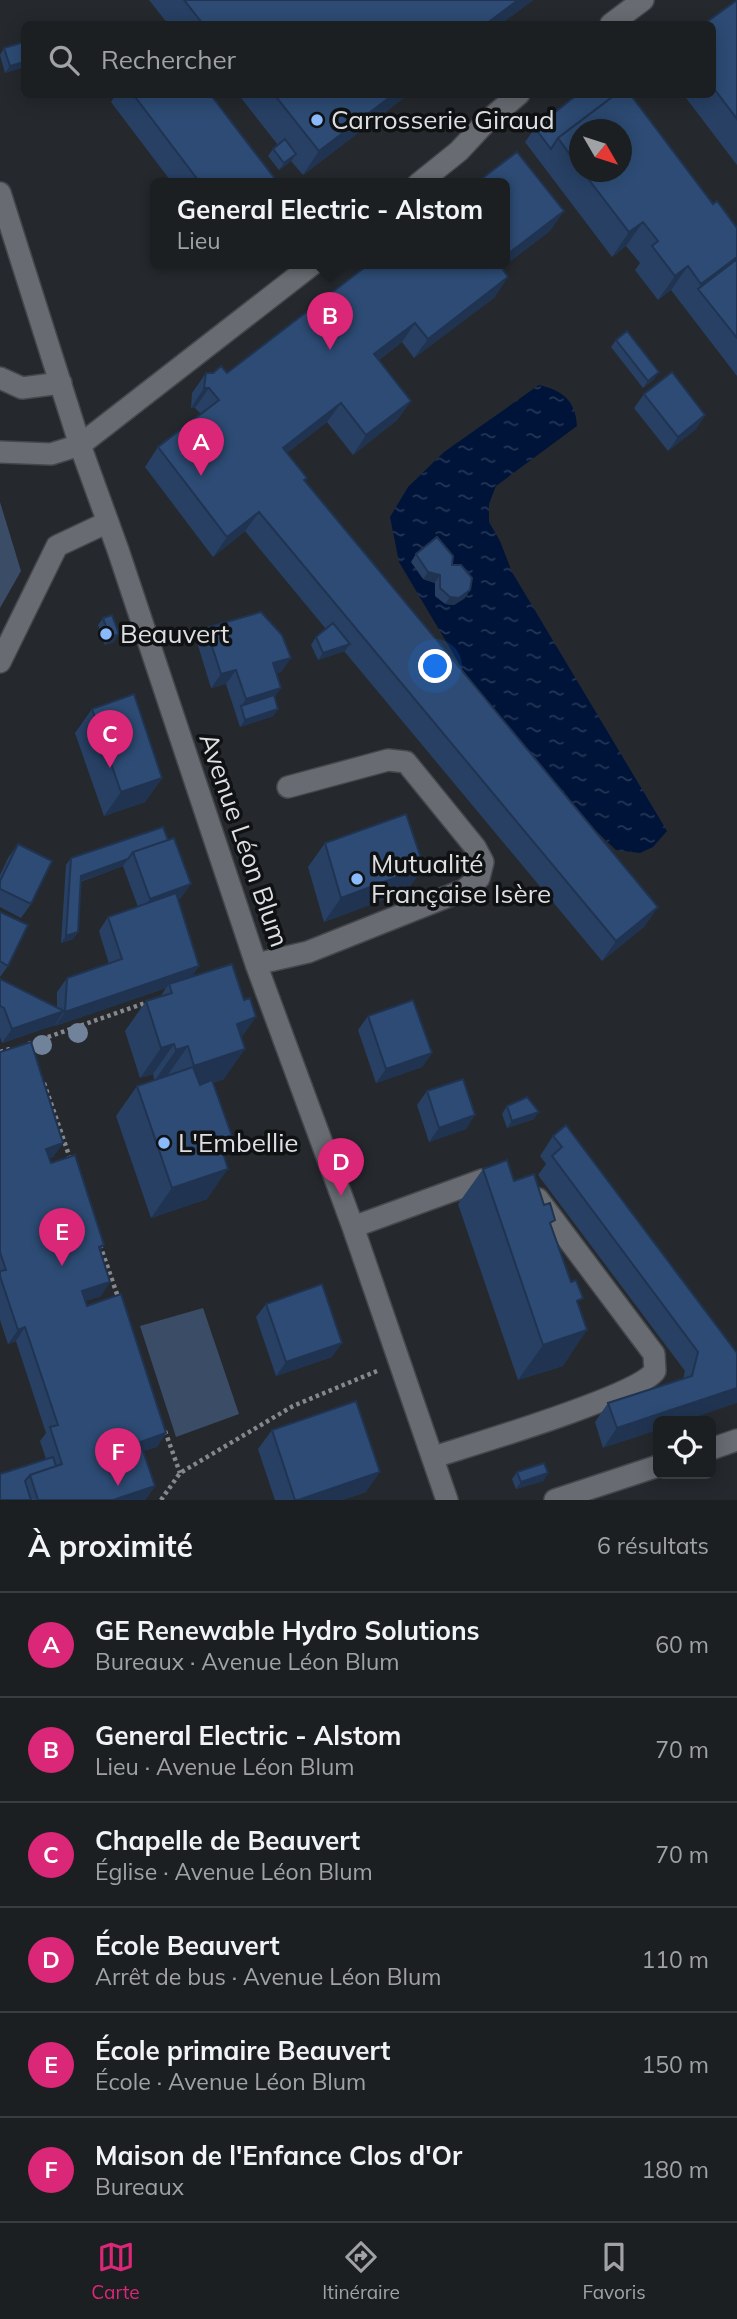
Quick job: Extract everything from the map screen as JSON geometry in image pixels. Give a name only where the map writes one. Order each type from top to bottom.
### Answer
[{"type":"street","points":[[615,21],[643,0]]},
{"type":"street","points":[[425,178],[459,151],[485,123],[514,98]]},
{"type":"street","name":"Avenue Léon Blum","points":[[0,193],[80,444],[256,964],[434,1457],[447,1500]]},
{"type":"street","points":[[0,452],[51,454],[80,444],[307,269]]},
{"type":"street","points":[[0,378],[22,388],[61,383]]},
{"type":"street","points":[[0,662],[57,546],[108,522]]},
{"type":"street","points":[[256,964],[308,952],[464,890],[479,878],[484,862],[475,847],[406,762],[388,760],[288,788]]},
{"type":"street","points":[[352,1227],[482,1180],[502,1177],[522,1183],[545,1206],[654,1354],[655,1371],[649,1379],[618,1394],[434,1457]]},
{"type":"street","points":[[716,1447],[737,1440]]},
{"type":"street","points":[[555,1500],[653,1468]]},
{"type":"path","points":[[0,1052],[150,1001]]},
{"type":"path","points":[[32,1042],[34,1054]]},
{"type":"path","points":[[43,1080],[75,1172]]},
{"type":"path","points":[[98,1238],[121,1304]]},
{"type":"path","points":[[161,1500],[180,1473],[293,1406],[400,1362]]},
{"type":"path","points":[[162,1423],[180,1473]]},
{"type":"shaded area","points":[[0,502],[21,571],[0,608]]},
{"type":"shaded area","points":[[203,1308],[239,1414],[176,1437],[140,1326]]},
{"type":"water","points":[[539,385],[554,390],[571,403],[577,426],[496,486],[489,504],[489,522],[512,572],[667,831],[653,847],[640,853],[616,850],[574,810],[470,682],[399,562],[390,517],[408,487],[444,452]]},
{"type":"building","points":[[184,0],[518,0],[490,21],[201,21]]},
{"type":"building","points":[[737,0],[737,119],[716,91],[716,21],[708,21]]},
{"type":"building","points":[[21,43],[21,63],[10,66],[4,48]]},
{"type":"building","points":[[136,98],[213,98],[274,178],[196,178]]},
{"type":"building","points":[[277,98],[389,98],[319,151]]},
{"type":"building","points":[[573,98],[611,98],[583,119],[569,119],[569,130],[558,138],[551,149],[535,128]]},
{"type":"building","points":[[611,98],[633,98],[713,204],[717,201],[737,228],[737,257],[701,284],[688,266],[675,276],[652,246],[658,241],[643,222],[629,232],[591,182],[632,182],[632,119],[583,119]]},
{"type":"building","points":[[569,130],[569,153],[558,138]]},
{"type":"building","points":[[285,139],[296,154],[284,163],[273,149]]},
{"type":"building","points":[[517,152],[564,211],[510,252],[510,178],[483,178]]},
{"type":"building","points":[[737,259],[737,338],[698,289]]},
{"type":"building","points":[[362,269],[502,269],[508,277],[428,339],[415,323],[374,354],[411,401],[366,435],[341,403],[283,448],[307,478],[304,480],[658,907],[616,941],[259,512],[227,537],[158,447],[219,400],[209,388],[204,388],[206,373],[213,373],[221,366],[227,373]]},
{"type":"building","points":[[627,331],[659,372],[648,381],[616,340]]},
{"type":"building","points":[[672,372],[705,415],[678,437],[644,394]]},
{"type":"building","points":[[437,537],[453,556],[452,565],[461,565],[472,578],[470,590],[459,598],[450,597],[440,588],[440,575],[428,572],[416,554]]},
{"type":"building","points":[[261,612],[282,635],[291,658],[273,663],[281,688],[246,699],[236,670],[221,674],[206,628]]},
{"type":"building","points":[[112,615],[119,634],[110,638],[103,618]]},
{"type":"building","points":[[333,623],[350,644],[323,653],[316,637]]},
{"type":"building","points":[[134,694],[162,778],[121,792],[92,709]]},
{"type":"building","points":[[274,695],[278,709],[245,720],[241,706]]},
{"type":"building","points":[[406,814],[424,867],[341,898],[325,843]]},
{"type":"building","points":[[163,827],[168,840],[133,852],[128,859],[81,876],[78,932],[66,936],[71,858]]},
{"type":"building","points":[[174,838],[191,884],[150,899],[133,852]]},
{"type":"building","points":[[18,844],[52,861],[31,904],[0,889],[0,881]]},
{"type":"building","points":[[176,893],[199,966],[65,1012],[67,978],[122,959],[108,917]]},
{"type":"building","points":[[0,912],[28,925],[8,966],[0,961]]},
{"type":"building","points":[[232,964],[244,1000],[250,998],[256,1017],[237,1024],[245,1049],[194,1066],[188,1046],[176,1050],[174,1044],[161,1048],[146,1001],[172,993],[169,984]]},
{"type":"building","points":[[0,979],[64,1011],[12,1029],[4,1008],[0,1006]]},
{"type":"building","points":[[413,1000],[432,1053],[386,1069],[368,1016]]},
{"type":"building","points":[[31,1042],[63,1143],[46,1149],[51,1163],[75,1155],[104,1245],[99,1247],[110,1282],[82,1291],[87,1306],[121,1294],[166,1433],[140,1442],[155,1486],[113,1500],[38,1500],[30,1475],[62,1464],[50,1427],[58,1425],[25,1327],[18,1330],[0,1276],[0,1271],[6,1270],[0,1252],[0,1052]]},
{"type":"building","points":[[193,1067],[200,1085],[212,1080],[233,1139],[220,1143],[228,1169],[172,1188],[137,1086]]},
{"type":"building","points":[[463,1079],[475,1115],[439,1128],[427,1091]]},
{"type":"building","points":[[527,1097],[539,1112],[512,1121],[507,1106]]},
{"type":"building","points":[[566,1125],[737,1353],[737,1388],[617,1428],[608,1403],[692,1376],[698,1352],[552,1156],[562,1147],[553,1136]]},
{"type":"building","points":[[507,1160],[514,1181],[534,1174],[544,1205],[550,1203],[555,1220],[550,1223],[571,1282],[576,1280],[583,1298],[577,1301],[587,1330],[543,1345],[483,1169]]},
{"type":"building","points":[[322,1284],[342,1343],[286,1362],[266,1304]]},
{"type":"building","points":[[356,1401],[380,1472],[295,1500],[272,1430]]},
{"type":"building","points":[[53,1457],[56,1466],[30,1475],[25,1481],[31,1500],[0,1500],[0,1474]]},
{"type":"building","points":[[544,1463],[548,1473],[521,1482],[517,1472]]},
{"type":"place","name":"Carrosserie Giraud","points":[[317,120]]},
{"type":"place","name":"General Electric - Alstom","points":[[330,350]]},
{"type":"place","name":"GE Renewable Hydro Solutions","points":[[201,476]]},
{"type":"place","name":"Beauvert","points":[[106,634]]},
{"type":"place","name":"Chapelle de Beauvert","points":[[110,768]]},
{"type":"place","name":"Mutualité Française Isère","points":[[357,879]]},
{"type":"place","name":"L'Embellie","points":[[164,1143]]},
{"type":"place","name":"École Beauvert","points":[[341,1196]]},
{"type":"place","name":"École primaire Beauvert","points":[[62,1266]]},
{"type":"place","name":"Maison de l'Enfance Clos d'Or","points":[[118,1486]]}]
